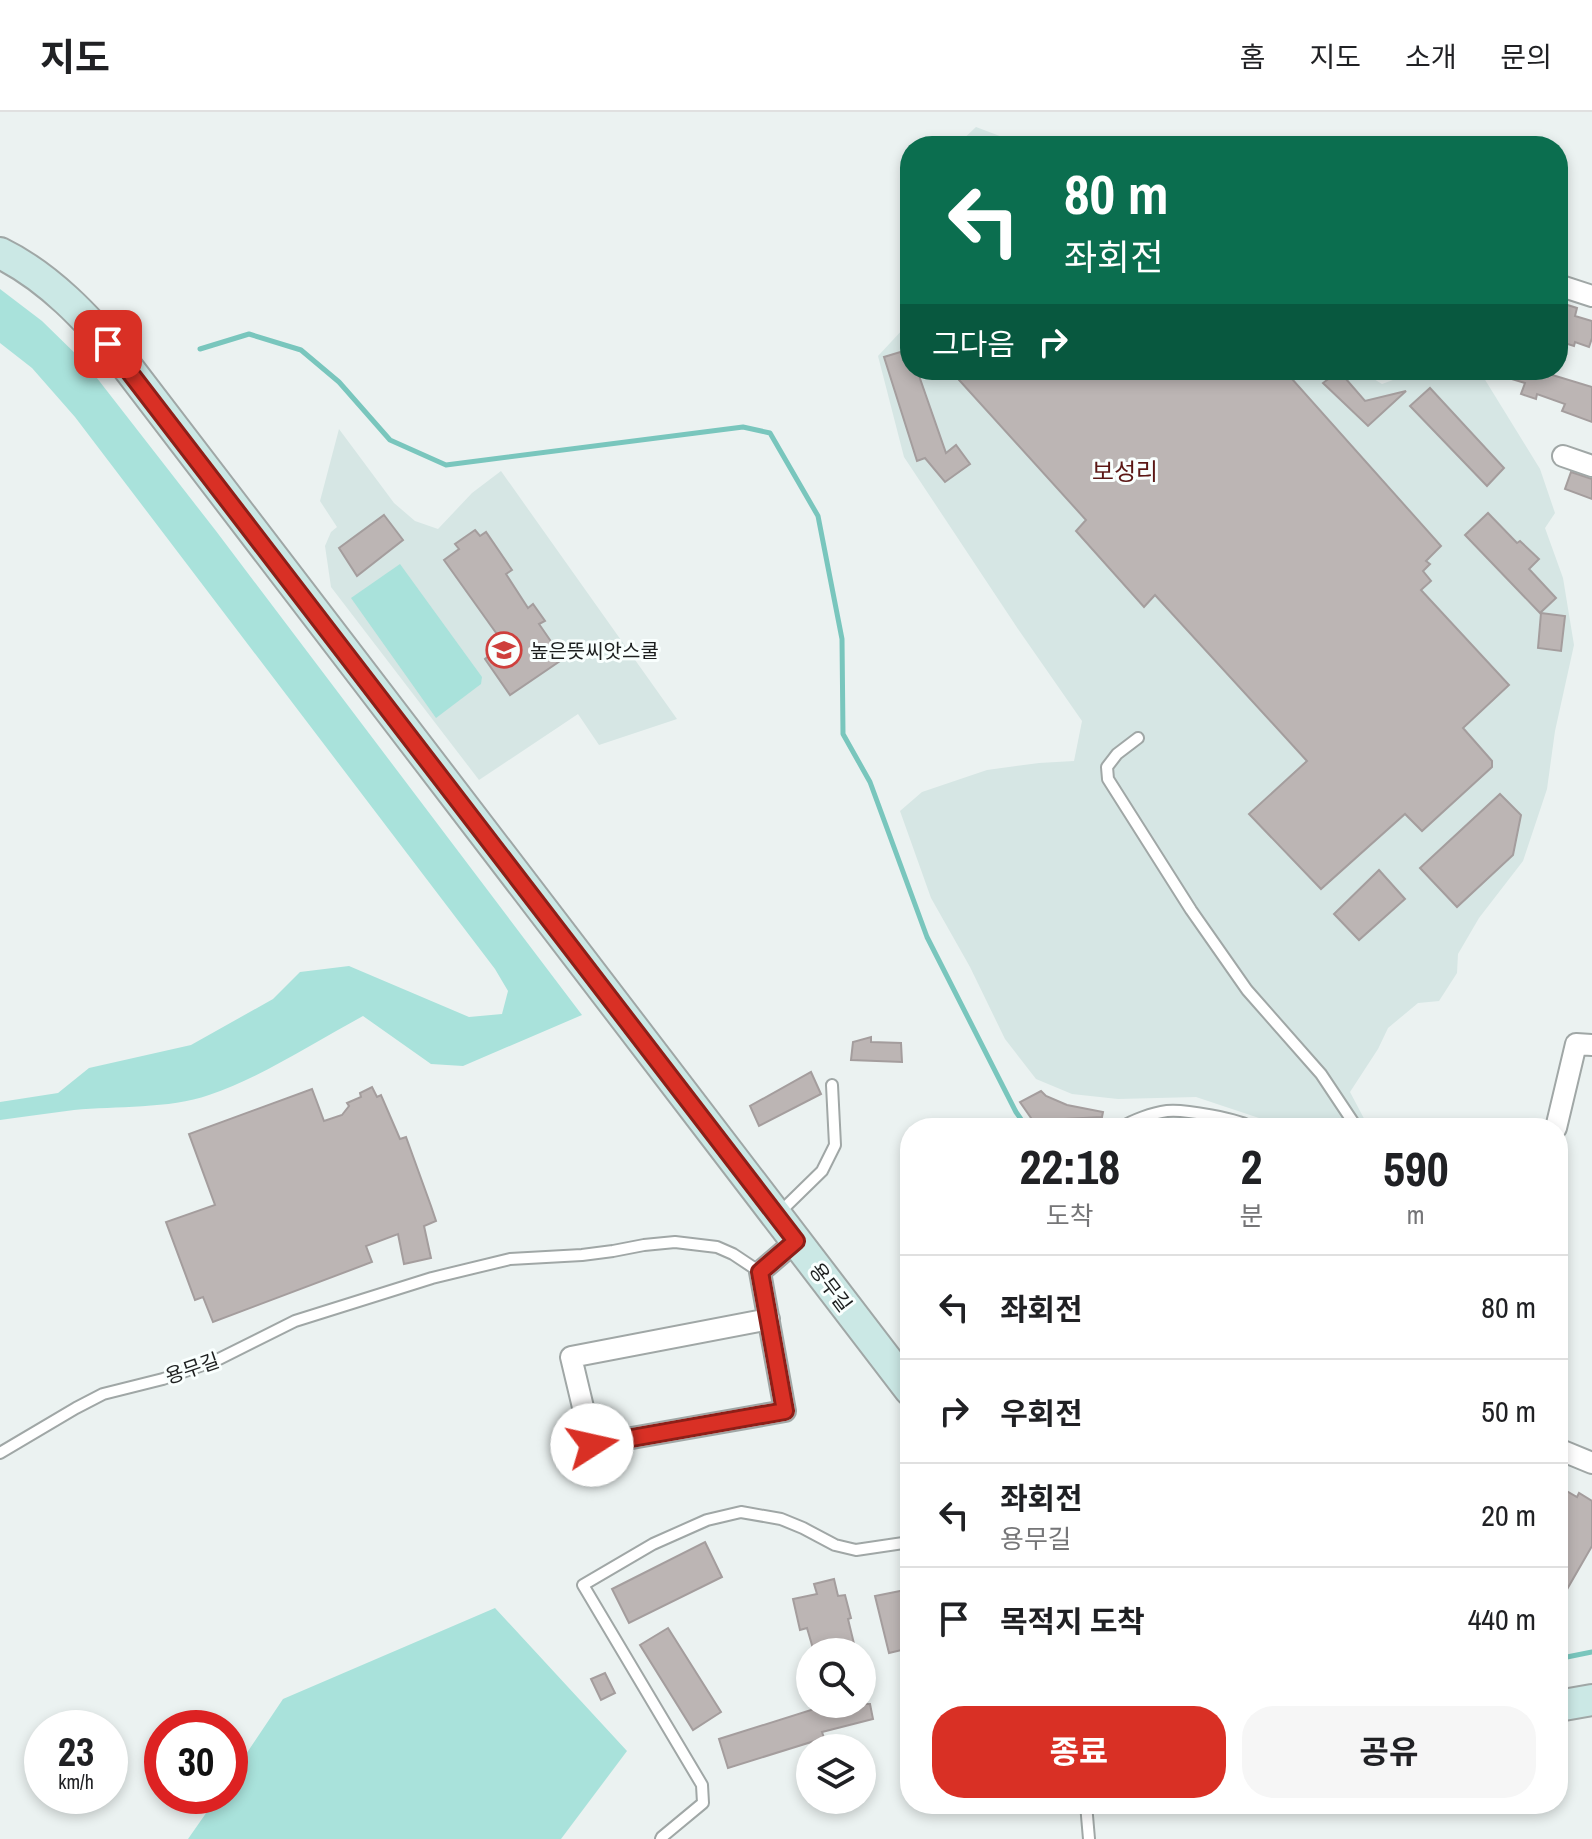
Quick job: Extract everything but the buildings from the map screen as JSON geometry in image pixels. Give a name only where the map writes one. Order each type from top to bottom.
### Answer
[{"type":"street","name":"용무길","points":[[0,253],[51,286],[95,327],[122,360],[900,1377]]},
{"type":"street","points":[[1568,288],[1592,296]]},
{"type":"street","points":[[1563,456],[1592,466]]},
{"type":"street","points":[[1558,1118],[1576,1044],[1592,1045]]},
{"type":"street","points":[[769,1319],[571,1357],[592,1445],[785,1411],[769,1319],[760,1272],[796,1241]]},
{"type":"street","points":[[1568,1453],[1592,1463]]},
{"type":"street","points":[[1568,1704],[1592,1700]]},
{"type":"lane","points":[[1138,738],[1117,754],[1107,767],[1108,779],[1191,910],[1239,978],[1321,1074],[1350,1118]]},
{"type":"lane","points":[[776,1215],[822,1171],[835,1145],[832,1085]]},
{"type":"lane","points":[[1144,1118],[1169,1110],[1220,1118]]},
{"type":"lane","name":"용무길","points":[[0,1453],[103,1394],[163,1379],[217,1360],[295,1321],[432,1278],[510,1259],[582,1255],[675,1242],[717,1247],[760,1272]]},
{"type":"lane","points":[[661,1839],[703,1803],[702,1785],[583,1585],[653,1544],[707,1520],[741,1512],[781,1519],[835,1545],[856,1550],[900,1543]]},
{"type":"lane","points":[[1087,1814],[1089,1839]]},
{"type":"shaded area","points":[[976,127],[1000,136],[967,136]]},
{"type":"shaded area","points":[[0,289],[42,321],[86,364],[582,1015],[463,1066],[431,1064],[363,1016],[248,1079],[193,1100],[0,1120],[0,1102],[58,1093],[89,1068],[191,1045],[273,999],[300,972],[349,966],[469,1017],[502,1014],[508,991],[495,969],[75,417],[32,368],[0,343]]},
{"type":"shaded area","points":[[900,332],[900,380],[1375,380],[1382,384],[1393,380],[1485,380],[1540,469],[1555,513],[1545,528],[1563,578],[1574,645],[1555,731],[1547,789],[1523,861],[1479,918],[1458,954],[1457,973],[1439,1001],[1418,1003],[1388,1028],[1350,1092],[1364,1118],[1259,1118],[1196,1097],[1118,1099],[1072,1094],[1036,1079],[1005,1039],[970,967],[931,898],[900,811],[922,792],[987,770],[1074,761],[1082,721],[904,457],[878,356]]},
{"type":"shaded area","name":"높은뜻씨앗스쿨","points":[[339,429],[394,503],[415,521],[438,529],[472,493],[501,471],[677,719],[599,745],[578,714],[479,780],[331,587],[325,546],[331,532],[337,527],[320,501]]},
{"type":"shaded area","points":[[400,564],[482,677],[481,684],[436,718],[351,598]]},
{"type":"shaded area","points":[[495,1608],[627,1751],[561,1839],[188,1839],[205,1814],[248,1814],[248,1751],[283,1699]]},
{"type":"waterway","points":[[200,349],[249,334],[301,350],[339,382],[390,440],[446,465],[743,427],[770,433],[818,516],[842,639],[843,734],[870,782],[927,937],[1020,1118]]},
{"type":"waterway","points":[[1568,1657],[1592,1652]]},
{"type":"place","name":"높은뜻씨앗스쿨","points":[[504,650]]},
{"type":"district","name":"보성리","points":[[1125,471]]},
{"type":"route","points":[[108,344],[796,1241],[760,1272],[785,1411],[592,1445]]}]
